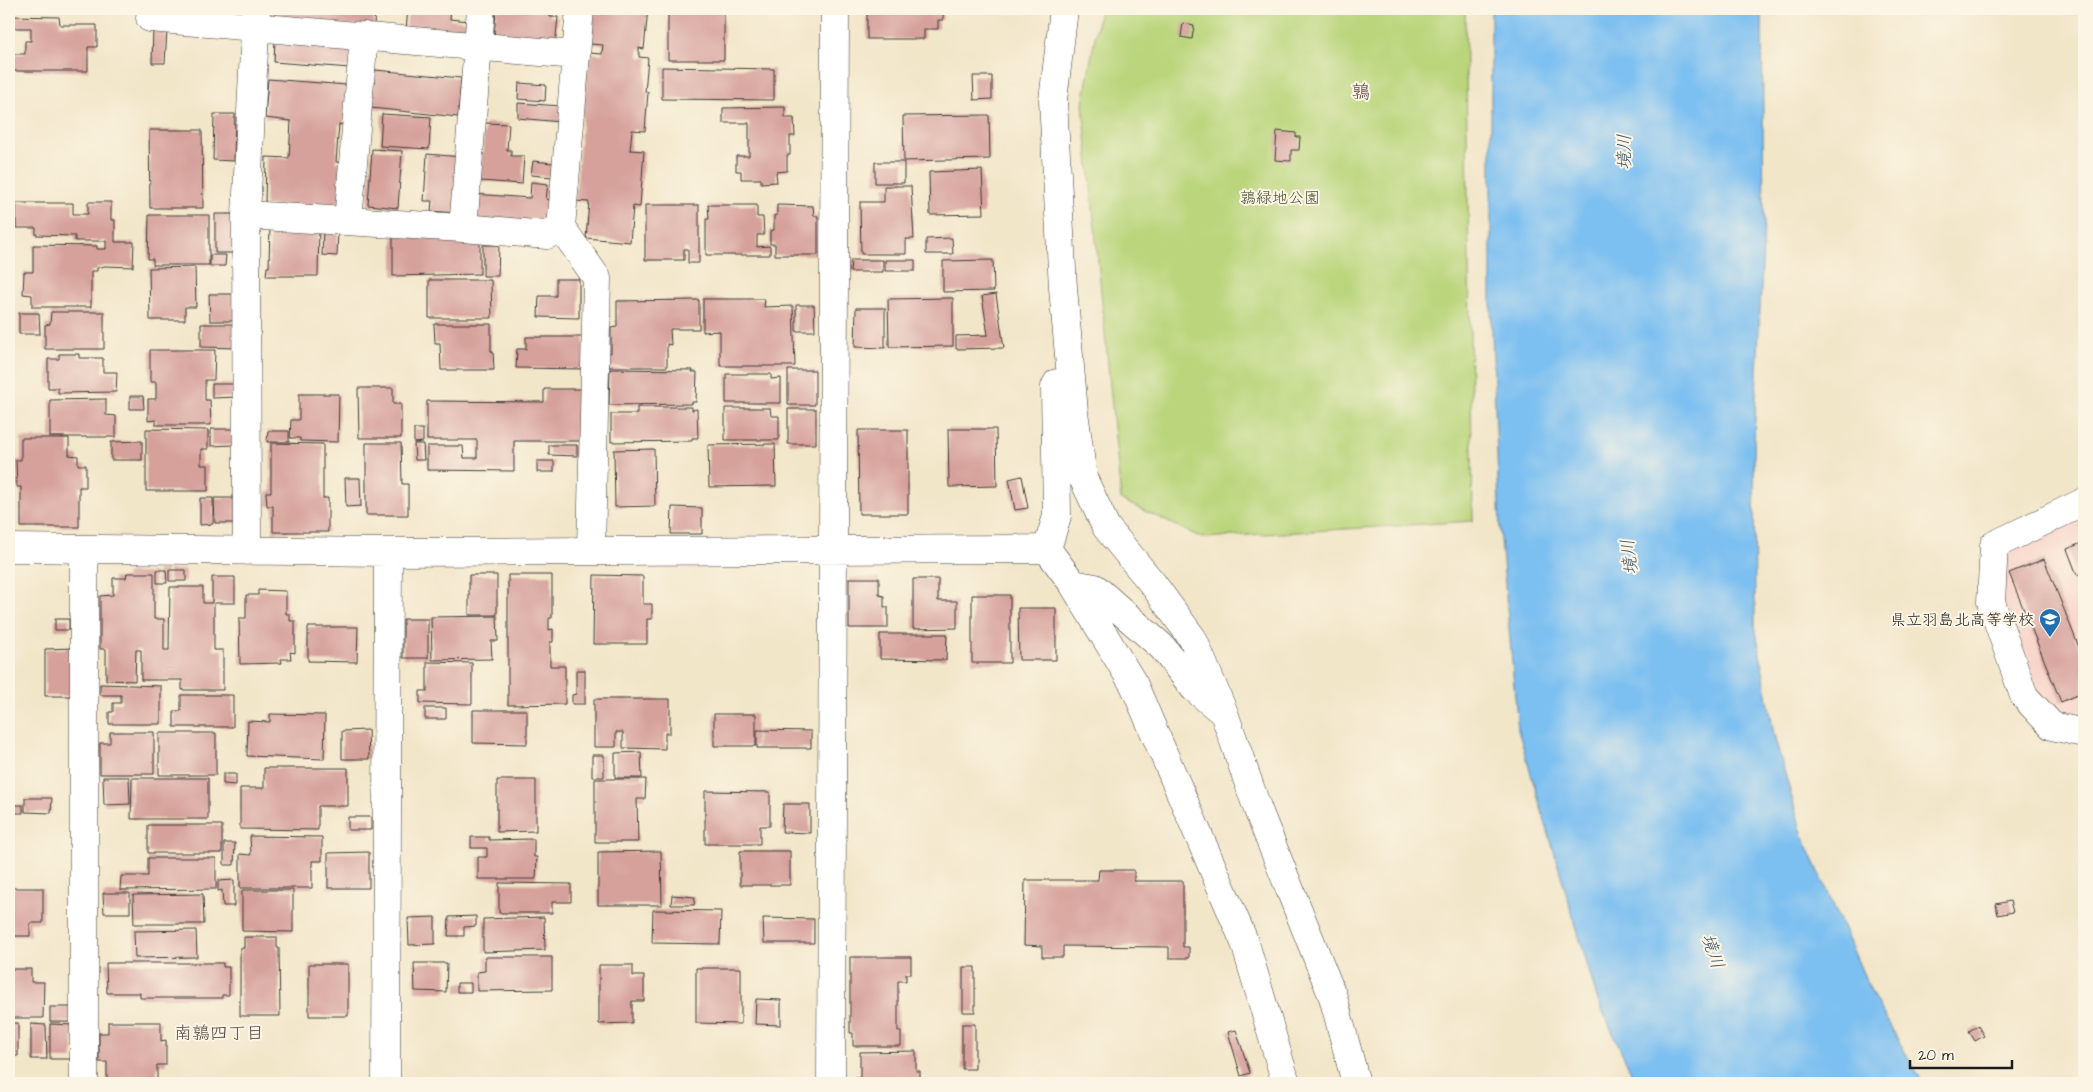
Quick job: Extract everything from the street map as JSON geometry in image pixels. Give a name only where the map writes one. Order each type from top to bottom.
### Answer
[{"type":"street","points":[[151,9],[150,18],[255,18],[364,36],[576,55]]},
{"type":"street","points":[[463,228],[481,9]]},
{"type":"street","points":[[580,9],[561,227],[597,278],[592,551]]},
{"type":"street","points":[[831,1083],[835,9]]},
{"type":"street","points":[[1064,9],[1053,100],[1068,350],[1083,478],[1106,527],[1153,584],[1193,639],[1224,713],[1258,810],[1333,997],[1356,1083]]},
{"type":"street","points":[[247,551],[246,215],[255,18]]},
{"type":"street","points":[[348,222],[364,36]]},
{"type":"street","points":[[246,215],[547,235],[561,227]]},
{"type":"street","points":[[1047,549],[1057,516],[1055,388],[1068,350]]},
{"type":"street","points":[[2084,502],[1994,544],[1991,602],[2024,696],[2052,726],[2084,733]]},
{"type":"street","points":[[9,548],[388,552],[1047,549]]},
{"type":"street","points":[[84,549],[84,1083]]},
{"type":"street","points":[[1047,549],[1073,584],[1134,685],[1244,943],[1286,1083]]},
{"type":"street","points":[[386,1083],[388,552]]},
{"type":"street","points":[[1073,584],[1096,588],[1162,647],[1194,688],[1224,713]]},
{"type":"shaded area","name":"県立羽島北高等学校","points":[[2084,517],[2084,724],[2064,720],[2034,692],[1997,584],[2011,544]]},
{"type":"green space","name":"鶉緑地公園","points":[[1100,9],[1465,9],[1473,521],[1202,538],[1121,500],[1083,104]]},
{"type":"water","name":"境川","points":[[1491,9],[1762,9],[1764,222],[1754,439],[1755,625],[1774,735],[1802,833],[1873,996],[1923,1083],[1636,1083],[1598,1001],[1518,730],[1500,529],[1491,307]]},
{"type":"building","points":[[267,9],[375,9],[374,26],[266,22]]},
{"type":"building","points":[[408,9],[451,9],[450,19],[468,21],[467,34],[406,30]]},
{"type":"building","points":[[496,9],[550,9],[550,17],[558,17],[555,46],[494,41]]},
{"type":"building","points":[[592,9],[648,9],[644,49],[639,48],[639,57],[648,58],[645,92],[648,92],[645,131],[632,130],[630,150],[644,151],[640,207],[633,206],[630,242],[586,238],[589,202],[575,201],[588,53],[602,54],[603,45],[589,44]]},
{"type":"building","points":[[668,9],[724,9],[724,60],[668,60]]},
{"type":"building","points":[[867,9],[943,9],[943,20],[938,20],[938,29],[924,29],[924,39],[867,39]]},
{"type":"building","points":[[11,16],[59,17],[60,25],[97,25],[97,47],[88,47],[88,71],[11,71],[11,54],[25,54],[25,41],[31,41],[31,28],[11,28]]},
{"type":"building","points":[[1183,23],[1194,25],[1192,39],[1181,37]]},
{"type":"building","points":[[153,29],[167,29],[165,63],[152,63]]},
{"type":"building","points":[[275,39],[351,45],[350,68],[274,62]]},
{"type":"building","points":[[662,67],[774,69],[774,100],[662,99]]},
{"type":"building","points":[[375,70],[461,78],[458,117],[371,108]]},
{"type":"building","points":[[973,76],[992,76],[992,99],[974,100]]},
{"type":"building","points":[[268,79],[347,85],[344,125],[339,124],[336,162],[349,163],[338,210],[265,205],[266,157],[289,158],[291,121],[265,118]]},
{"type":"building","points":[[519,83],[546,85],[545,101],[518,99]]},
{"type":"building","points":[[518,103],[561,106],[560,122],[518,118]]},
{"type":"building","points":[[785,107],[785,118],[794,118],[795,136],[790,136],[790,155],[787,155],[787,171],[776,172],[777,182],[761,183],[761,179],[741,179],[741,171],[736,171],[736,156],[749,156],[749,123],[723,123],[723,108]]},
{"type":"building","points":[[214,114],[235,114],[234,161],[213,160]]},
{"type":"building","points":[[382,114],[431,117],[429,149],[380,146]]},
{"type":"building","points":[[989,115],[990,159],[904,161],[903,116]]},
{"type":"building","points":[[485,123],[509,124],[507,150],[511,150],[511,156],[524,156],[522,184],[480,181]]},
{"type":"building","points":[[149,130],[202,130],[203,208],[150,208]]},
{"type":"building","points":[[1277,131],[1296,133],[1296,137],[1300,137],[1299,150],[1291,150],[1291,161],[1275,160]]},
{"type":"building","points":[[372,149],[402,151],[398,208],[368,205]]},
{"type":"building","points":[[427,154],[462,157],[458,213],[431,211],[432,201],[424,201]]},
{"type":"building","points":[[533,161],[553,163],[552,177],[531,175]]},
{"type":"building","points":[[875,162],[904,162],[904,183],[875,183]]},
{"type":"building","points":[[982,170],[984,214],[930,215],[929,172]]},
{"type":"building","points":[[531,182],[548,184],[546,199],[550,200],[548,226],[471,220],[473,194],[530,198]]},
{"type":"building","points":[[884,186],[911,186],[914,239],[906,239],[906,254],[861,254],[860,202],[884,202]]},
{"type":"building","points":[[88,202],[111,202],[111,220],[115,220],[115,242],[134,242],[133,267],[105,266],[97,268],[97,271],[91,271],[91,307],[32,307],[32,295],[23,294],[24,272],[33,272],[33,245],[97,246],[97,249],[106,249],[106,241],[75,241],[75,236],[36,235],[36,228],[16,228],[16,203],[73,203],[73,214],[88,214]]},
{"type":"building","points":[[645,205],[699,205],[699,263],[688,263],[688,249],[684,249],[684,260],[645,260]]},
{"type":"building","points":[[708,205],[757,205],[757,217],[763,217],[764,235],[757,235],[757,247],[770,246],[770,255],[706,255],[706,219],[709,219]]},
{"type":"building","points":[[777,205],[813,206],[814,216],[818,216],[818,255],[775,255],[775,244],[770,244],[770,231],[774,230],[774,215],[777,216]]},
{"type":"building","points":[[215,214],[239,214],[239,253],[215,253]]},
{"type":"building","points":[[149,215],[209,215],[209,265],[153,265],[153,259],[148,259]]},
{"type":"building","points":[[270,224],[319,225],[318,276],[266,276],[267,267],[269,267]]},
{"type":"building","points":[[323,230],[338,230],[337,256],[322,255]]},
{"type":"building","points":[[393,234],[480,242],[480,274],[393,276]]},
{"type":"building","points":[[952,238],[953,254],[926,254],[926,239]]},
{"type":"building","points":[[483,245],[499,245],[498,276],[483,276]]},
{"type":"building","points":[[210,255],[226,255],[225,266],[210,266]]},
{"type":"building","points":[[851,260],[883,260],[883,272],[850,272]]},
{"type":"building","points":[[885,260],[915,260],[915,271],[885,271]]},
{"type":"building","points":[[993,260],[994,291],[943,292],[943,261]]},
{"type":"building","points":[[195,267],[196,307],[185,307],[185,320],[150,320],[149,268]]},
{"type":"building","points":[[556,279],[579,279],[579,318],[538,317],[539,296],[556,296]]},
{"type":"building","points":[[429,280],[491,280],[492,318],[429,318]]},
{"type":"building","points":[[209,294],[237,294],[237,321],[210,321]]},
{"type":"building","points":[[996,294],[1004,348],[956,349],[956,336],[988,335],[982,296]]},
{"type":"building","points":[[953,298],[953,346],[889,347],[888,299]]},
{"type":"building","points":[[703,299],[765,299],[764,307],[793,306],[795,366],[720,366],[720,331],[703,332]]},
{"type":"building","points":[[699,300],[699,329],[670,329],[671,345],[667,344],[667,367],[609,367],[608,353],[611,353],[611,328],[617,327],[617,301]]},
{"type":"building","points":[[796,305],[814,305],[815,331],[796,331]]},
{"type":"building","points":[[856,308],[885,308],[885,348],[855,347]]},
{"type":"building","points":[[51,312],[104,312],[104,349],[45,349],[45,325],[50,324]]},
{"type":"building","points":[[19,313],[39,313],[40,334],[19,334]]},
{"type":"building","points":[[201,324],[237,324],[237,348],[201,347]]},
{"type":"building","points":[[434,324],[491,324],[491,351],[493,352],[494,370],[441,370],[440,343],[435,343]]},
{"type":"building","points":[[526,337],[584,337],[584,369],[516,368],[517,349],[526,349]]},
{"type":"building","points":[[150,350],[215,350],[214,380],[205,380],[205,400],[210,400],[211,425],[156,425],[156,420],[148,421],[148,399],[156,399],[156,382],[150,382]]},
{"type":"building","points":[[59,354],[79,354],[79,358],[103,358],[103,372],[117,372],[116,392],[58,393],[58,388],[48,388],[48,359],[59,359]]},
{"type":"building","points":[[610,369],[693,370],[692,372],[697,372],[696,402],[692,402],[692,404],[609,405]]},
{"type":"building","points":[[788,370],[815,370],[815,405],[788,405]]},
{"type":"building","points":[[726,374],[771,374],[771,379],[781,378],[781,403],[726,403]]},
{"type":"building","points":[[212,384],[238,384],[238,397],[212,398]]},
{"type":"building","points":[[358,388],[393,388],[393,404],[401,404],[401,438],[359,438]]},
{"type":"building","points":[[544,389],[583,389],[583,441],[514,441],[514,471],[427,470],[427,446],[463,446],[464,458],[477,458],[477,440],[427,440],[427,401],[544,402]]},
{"type":"building","points":[[299,394],[339,394],[338,442],[300,441],[300,438],[290,438],[291,420],[299,420]]},
{"type":"building","points":[[130,396],[143,396],[144,409],[130,409]]},
{"type":"building","points":[[106,399],[106,415],[116,416],[116,437],[50,437],[50,400]]},
{"type":"building","points":[[637,407],[692,407],[692,410],[697,409],[698,438],[692,438],[692,441],[611,442],[611,414],[637,414]]},
{"type":"building","points":[[725,408],[770,408],[771,416],[779,416],[779,440],[725,440]]},
{"type":"building","points":[[788,409],[816,409],[816,444],[788,444]]},
{"type":"building","points":[[146,429],[208,430],[208,449],[201,449],[201,465],[208,465],[208,491],[146,491]]},
{"type":"building","points":[[211,429],[235,429],[234,445],[211,446]]},
{"type":"building","points":[[414,429],[423,429],[423,442],[414,443]]},
{"type":"building","points":[[948,429],[996,429],[997,486],[949,487]]},
{"type":"building","points":[[858,430],[908,430],[908,514],[859,514]]},
{"type":"building","points":[[268,431],[289,431],[289,442],[267,442]]},
{"type":"building","points":[[21,438],[69,438],[69,455],[78,456],[78,465],[86,465],[86,487],[79,487],[79,527],[21,527],[21,487],[17,487],[16,460],[21,460]]},
{"type":"building","points":[[142,441],[142,460],[111,460],[111,442]]},
{"type":"building","points":[[271,443],[323,444],[323,498],[328,498],[328,532],[273,532],[273,506],[267,506],[266,492],[271,492]]},
{"type":"building","points":[[366,443],[401,443],[402,484],[408,484],[408,515],[366,515]]},
{"type":"building","points":[[414,444],[423,444],[424,460],[415,460]]},
{"type":"building","points":[[775,444],[776,486],[709,487],[708,445]]},
{"type":"building","points":[[549,445],[577,445],[577,456],[549,455]]},
{"type":"building","points":[[654,449],[655,506],[615,507],[614,450]]},
{"type":"building","points":[[537,461],[554,461],[554,472],[537,472]]},
{"type":"building","points":[[1022,476],[1028,508],[1015,510],[1009,479]]},
{"type":"building","points":[[345,478],[360,478],[361,506],[346,507]]},
{"type":"building","points":[[200,498],[213,498],[213,524],[200,525]]},
{"type":"building","points":[[214,498],[239,498],[240,523],[215,523]]},
{"type":"building","points":[[672,507],[702,508],[702,534],[671,534]]},
{"type":"building","points":[[2084,542],[2084,572],[2077,575],[2067,549]]},
{"type":"building","points":[[2044,559],[2084,660],[2084,692],[2061,702],[2009,573]]},
{"type":"building","points":[[157,570],[166,570],[167,583],[157,583]]},
{"type":"building","points":[[169,570],[186,570],[186,581],[169,581]]},
{"type":"building","points":[[127,573],[154,573],[154,619],[164,619],[164,650],[169,650],[170,587],[203,587],[203,603],[212,603],[212,577],[235,577],[235,603],[214,603],[214,650],[223,650],[223,690],[182,690],[182,680],[141,680],[141,650],[136,650],[135,681],[106,680],[106,649],[100,649],[100,596],[113,595],[113,578],[126,578]]},
{"type":"building","points":[[469,575],[497,575],[497,615],[469,615]]},
{"type":"building","points":[[508,575],[552,575],[552,618],[549,618],[549,630],[553,629],[553,642],[550,642],[550,666],[565,666],[565,704],[508,705]]},
{"type":"building","points":[[594,575],[643,576],[643,604],[652,604],[652,619],[647,619],[647,644],[593,644]]},
{"type":"building","points":[[849,578],[879,578],[879,595],[884,596],[884,607],[888,607],[888,628],[849,628]]},
{"type":"building","points":[[913,579],[938,579],[938,601],[957,601],[957,628],[913,629]]},
{"type":"building","points":[[258,590],[286,591],[286,614],[290,614],[290,621],[295,621],[295,653],[290,652],[291,659],[281,659],[282,663],[240,664],[239,618],[246,618],[246,595],[258,595]]},
{"type":"building","points":[[972,595],[1010,595],[1010,663],[972,663]]},
{"type":"building","points":[[1018,608],[1056,608],[1056,660],[1019,660]]},
{"type":"building","points":[[497,616],[498,641],[491,641],[492,659],[432,660],[431,617]]},
{"type":"building","points":[[55,619],[69,619],[69,630],[55,630]]},
{"type":"building","points":[[403,619],[428,619],[428,658],[403,658]]},
{"type":"building","points":[[308,627],[358,627],[357,662],[308,661]]},
{"type":"building","points":[[880,634],[947,634],[946,660],[880,659]]},
{"type":"building","points":[[74,648],[74,696],[45,696],[45,649]]},
{"type":"building","points":[[427,662],[472,663],[472,704],[420,703],[420,691],[427,691]]},
{"type":"building","points":[[576,670],[585,670],[585,704],[572,704],[572,695],[576,694]]},
{"type":"building","points":[[100,684],[161,686],[161,724],[109,724],[109,712],[113,712],[113,703],[121,703],[121,695],[100,695]]},
{"type":"building","points":[[181,695],[233,695],[233,727],[174,727],[174,711],[181,711]]},
{"type":"building","points":[[594,699],[670,699],[670,733],[665,733],[665,749],[623,748],[623,732],[616,732],[616,747],[594,747]]},
{"type":"building","points":[[425,708],[446,708],[446,719],[425,719]]},
{"type":"building","points":[[473,710],[527,710],[527,744],[473,743]]},
{"type":"building","points":[[270,714],[325,715],[324,759],[247,756],[248,721],[270,722]]},
{"type":"building","points":[[714,714],[756,714],[756,746],[714,746]]},
{"type":"building","points":[[368,730],[369,759],[342,759],[342,731]]},
{"type":"building","points":[[757,730],[811,731],[811,748],[757,748]]},
{"type":"building","points":[[110,732],[154,732],[154,774],[100,774],[100,743],[110,743]]},
{"type":"building","points":[[159,733],[216,733],[216,775],[159,775]]},
{"type":"building","points":[[641,752],[642,778],[615,778],[615,753]]},
{"type":"building","points":[[592,755],[604,755],[604,777],[592,777]]},
{"type":"building","points":[[264,768],[348,768],[348,806],[318,806],[318,830],[240,829],[240,788],[264,788]]},
{"type":"building","points":[[223,774],[236,774],[236,785],[223,784]]},
{"type":"building","points":[[103,777],[129,777],[130,804],[104,805]]},
{"type":"building","points":[[132,778],[208,778],[208,819],[131,819]]},
{"type":"building","points":[[595,779],[646,779],[645,799],[637,799],[638,842],[595,842]]},
{"type":"building","points":[[497,780],[536,780],[536,831],[497,832]]},
{"type":"building","points":[[705,791],[770,792],[770,826],[760,826],[760,844],[705,844]]},
{"type":"building","points":[[25,798],[52,798],[51,813],[25,812]]},
{"type":"building","points":[[783,804],[810,804],[810,833],[782,832]]},
{"type":"building","points":[[9,805],[23,805],[23,813],[9,813]]},
{"type":"building","points":[[348,817],[371,817],[371,830],[348,830]]},
{"type":"building","points":[[148,825],[222,825],[222,853],[148,853]]},
{"type":"building","points":[[250,836],[322,837],[322,861],[312,861],[312,888],[240,888],[240,854],[251,855]]},
{"type":"building","points":[[471,837],[489,837],[489,840],[534,839],[534,857],[537,857],[536,879],[478,879],[478,857],[487,857],[487,848],[471,848]]},
{"type":"building","points":[[224,843],[235,843],[234,865],[224,865]]},
{"type":"building","points":[[661,851],[662,905],[598,905],[598,852]]},
{"type":"building","points":[[740,851],[790,851],[790,885],[740,885]]},
{"type":"building","points":[[369,852],[369,888],[328,888],[328,853]]},
{"type":"building","points":[[148,858],[216,858],[216,889],[120,890],[121,876],[148,876]]},
{"type":"building","points":[[1099,870],[1134,870],[1134,881],[1183,881],[1183,947],[1189,947],[1189,958],[1169,958],[1169,947],[1063,946],[1063,957],[1042,957],[1042,946],[1024,945],[1025,880],[1098,880]]},
{"type":"building","points":[[234,880],[234,906],[223,906],[222,890],[218,891],[218,881]]},
{"type":"building","points":[[499,883],[571,884],[571,902],[552,902],[552,913],[499,913]]},
{"type":"building","points":[[9,888],[43,888],[43,923],[30,923],[30,936],[9,936]]},
{"type":"building","points":[[242,890],[293,890],[293,932],[242,931]]},
{"type":"building","points":[[103,893],[130,893],[130,913],[104,913]]},
{"type":"building","points":[[203,894],[204,924],[134,924],[133,895]]},
{"type":"building","points":[[672,895],[695,897],[694,905],[671,905]]},
{"type":"building","points":[[2010,901],[2013,912],[1998,915],[1996,904]]},
{"type":"building","points":[[653,910],[721,911],[720,944],[652,943]]},
{"type":"building","points":[[476,916],[476,926],[464,927],[464,936],[448,936],[449,917]]},
{"type":"building","points":[[435,917],[435,944],[409,945],[408,918]]},
{"type":"building","points":[[544,917],[545,950],[483,952],[483,919]]},
{"type":"building","points":[[763,918],[814,919],[814,943],[764,943]]},
{"type":"building","points":[[196,930],[197,957],[135,958],[134,931]]},
{"type":"building","points":[[244,937],[277,937],[277,948],[279,948],[280,1016],[240,1016],[240,948],[244,948]]},
{"type":"building","points":[[485,957],[552,957],[552,990],[477,991],[477,972],[485,971]]},
{"type":"building","points":[[850,957],[911,957],[911,974],[906,974],[906,981],[898,981],[898,1031],[901,1031],[901,1046],[853,1046],[853,1033],[850,1033]]},
{"type":"building","points":[[106,963],[223,963],[223,967],[229,967],[229,995],[222,995],[222,998],[140,998],[140,993],[107,993]]},
{"type":"building","points":[[414,963],[447,963],[446,992],[415,991]]},
{"type":"building","points":[[309,964],[348,964],[348,1016],[309,1016]]},
{"type":"building","points":[[599,965],[633,965],[633,976],[644,976],[644,1001],[632,1001],[632,1023],[599,1024]]},
{"type":"building","points":[[963,967],[975,967],[975,1012],[963,1012]]},
{"type":"building","points":[[696,968],[741,968],[741,1024],[696,1023]]},
{"type":"building","points":[[9,969],[31,969],[31,982],[44,982],[43,1018],[9,1018]]},
{"type":"building","points":[[457,983],[471,983],[471,992],[457,992]]},
{"type":"building","points":[[756,999],[781,1000],[781,1025],[755,1024]]},
{"type":"building","points":[[50,1007],[75,1007],[75,1022],[50,1022]]},
{"type":"building","points":[[108,1022],[161,1022],[161,1041],[166,1040],[166,1065],[157,1065],[157,1083],[107,1083],[107,1062],[99,1062],[99,1033],[108,1033]]},
{"type":"building","points":[[9,1023],[18,1023],[18,1056],[9,1056]]},
{"type":"building","points":[[31,1024],[46,1025],[47,1059],[31,1059]]},
{"type":"building","points":[[50,1024],[73,1025],[73,1059],[50,1059]]},
{"type":"building","points":[[962,1024],[975,1024],[975,1069],[962,1069]]},
{"type":"building","points":[[1978,1026],[1984,1036],[1975,1041],[1969,1031]]},
{"type":"building","points":[[1236,1030],[1250,1073],[1241,1076],[1228,1032]]},
{"type":"building","points":[[916,1051],[916,1071],[920,1071],[920,1083],[851,1083],[851,1078],[860,1078],[860,1052]]},
{"type":"place","name":"県立羽島北高等学校","points":[[2050,638]]},
{"type":"district","name":"鶉","points":[[1361,91]]},
{"type":"district","name":"南鶉四丁目","points":[[219,1033]]}]
